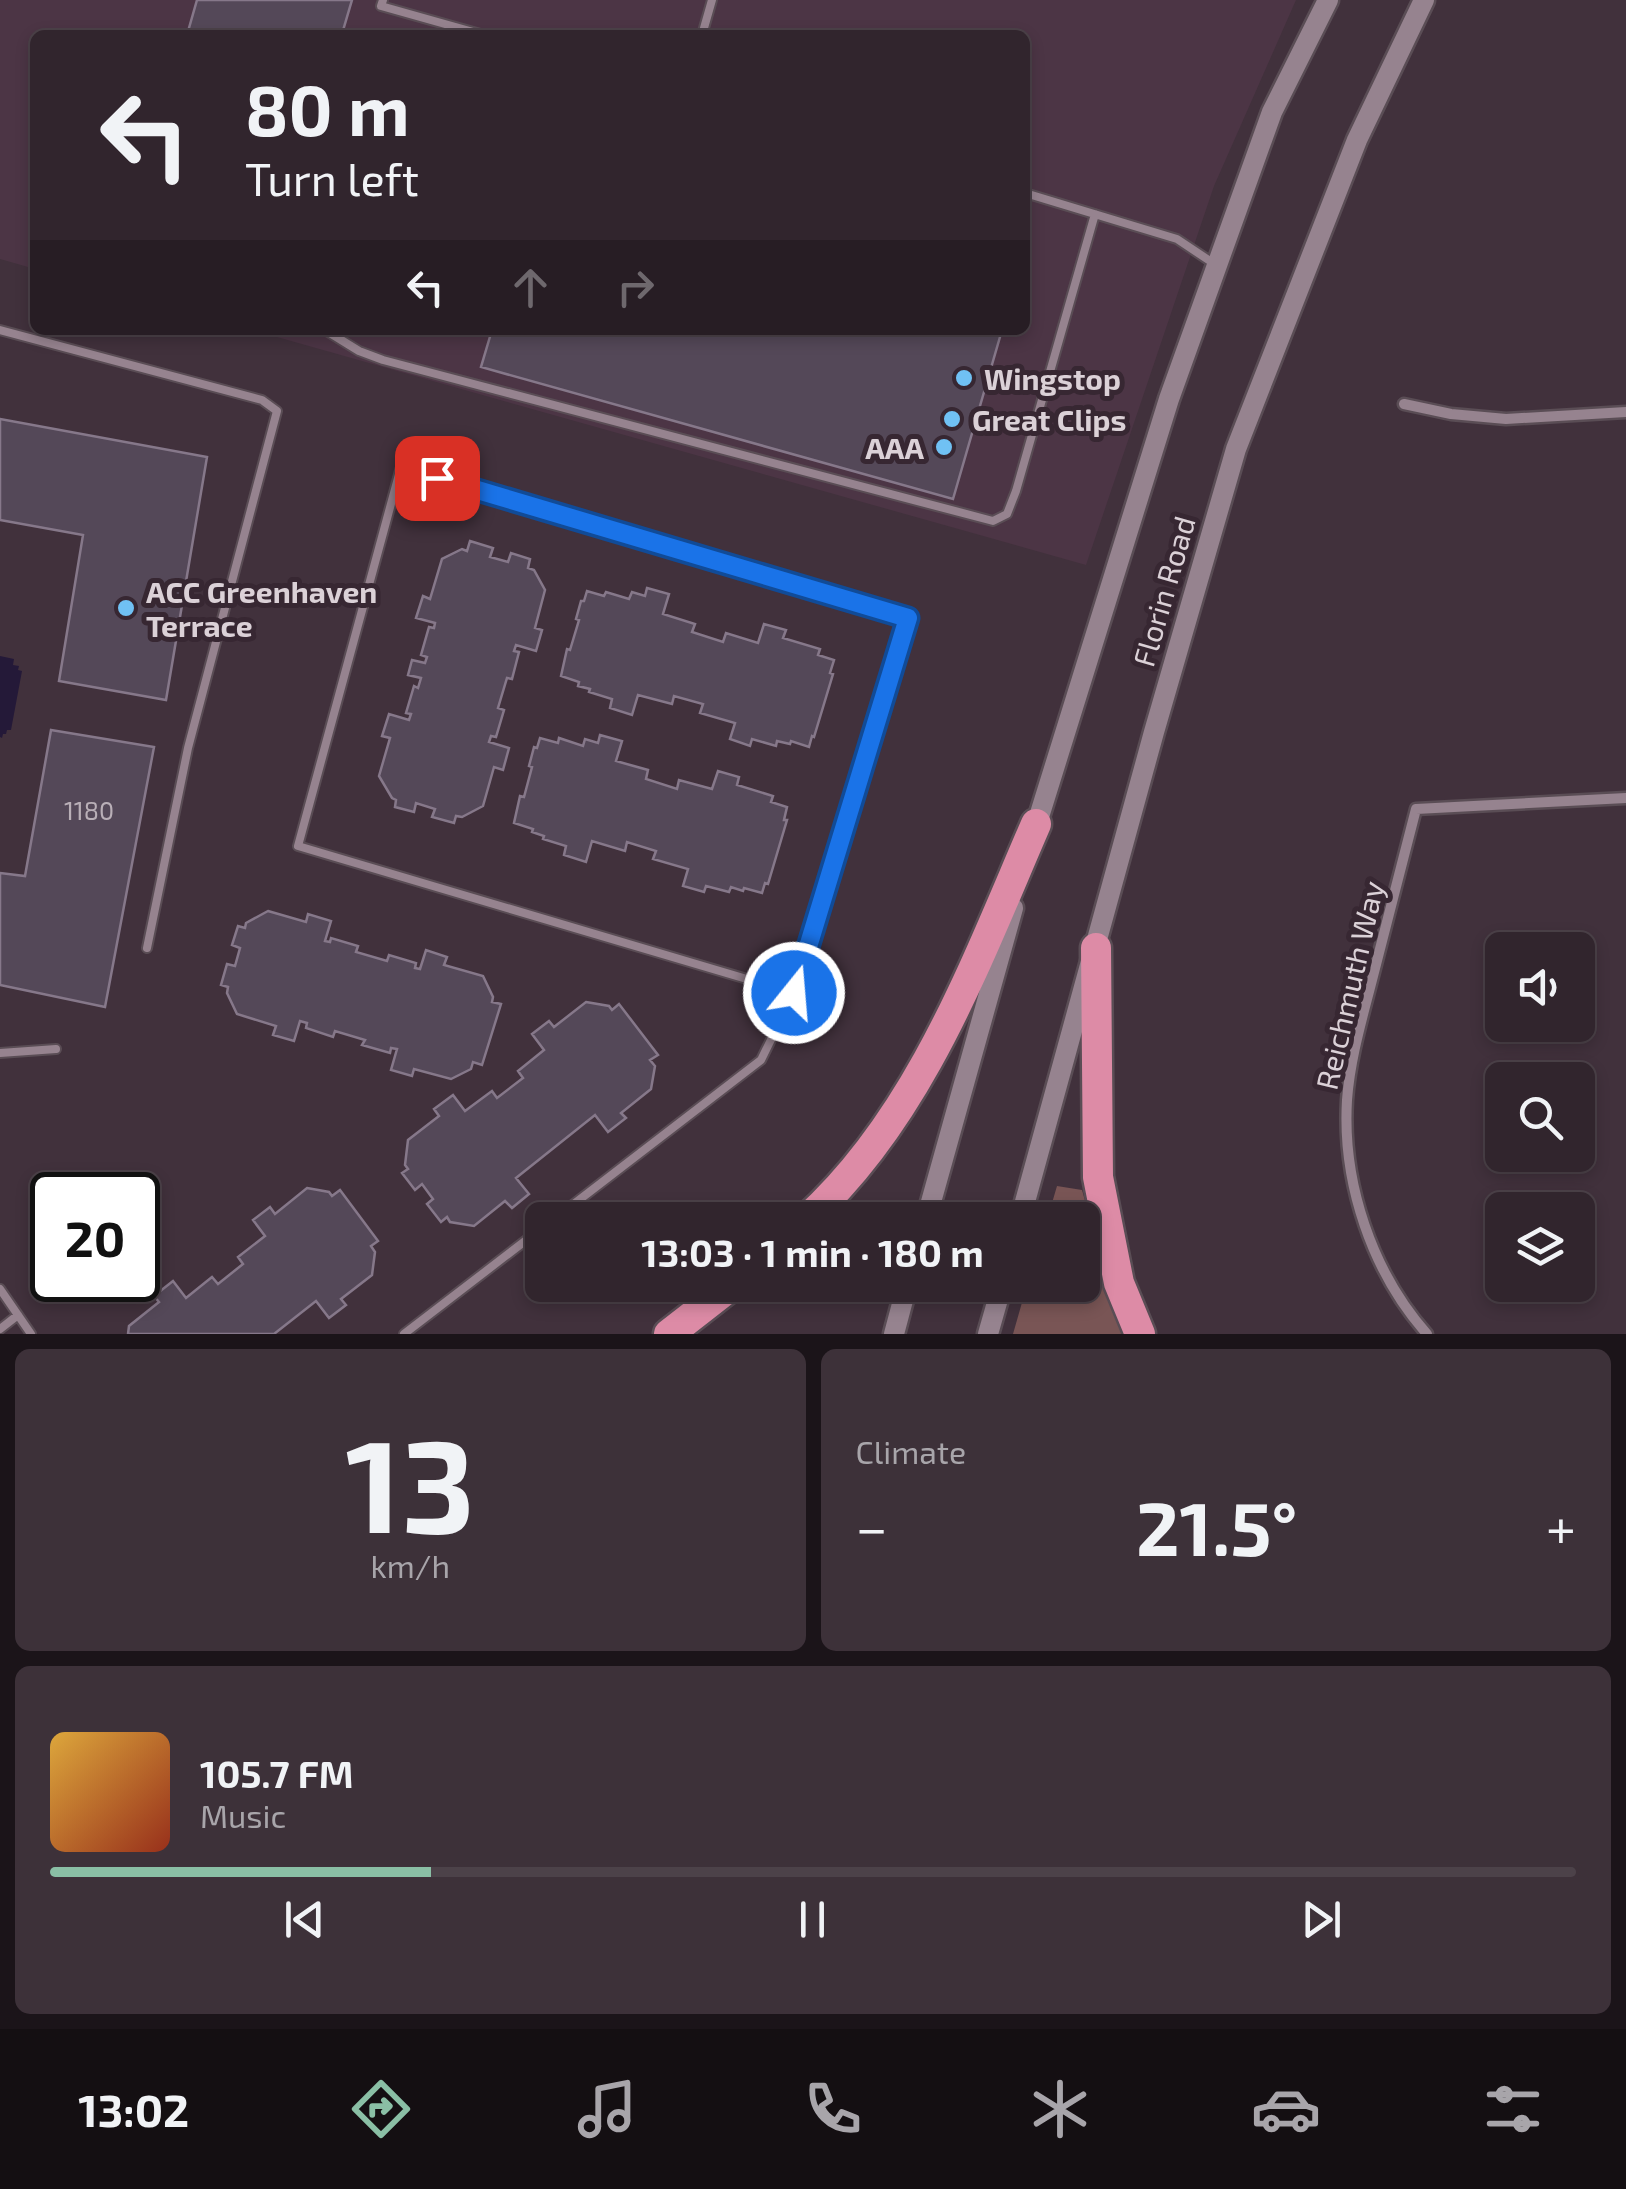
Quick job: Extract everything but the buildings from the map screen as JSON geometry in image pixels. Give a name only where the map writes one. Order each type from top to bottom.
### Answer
[{"type":"highway","points":[[826,1202],[904,1103],[960,998],[1036,824]]},
{"type":"highway","points":[[1096,948],[1098,1177],[1119,1283],[1140,1334]]},
{"type":"highway","points":[[669,1334],[710,1302]]},
{"type":"main road","name":"Florin Road","points":[[931,1202],[1036,824],[1169,399],[1272,112],[1328,0]]},
{"type":"main road","name":"Florin Road","points":[[1025,1202],[1236,449],[1357,140],[1424,0]]},
{"type":"main road","points":[[894,1334],[903,1302]]},
{"type":"main road","points":[[988,1334],[997,1302]]},
{"type":"street","points":[[1404,404],[1451,414],[1506,419],[1626,412]]},
{"type":"street","name":"Reichmuth Way","points":[[1427,1334],[1396,1293],[1370,1242],[1356,1198],[1347,1116],[1354,1049],[1416,809],[1626,798]]},
{"type":"lane","points":[[383,0],[381,6],[466,30]]},
{"type":"lane","points":[[703,30],[712,0]]},
{"type":"lane","points":[[1030,194],[1177,238],[1216,265]]},
{"type":"lane","points":[[333,335],[382,360],[993,522],[1007,514],[1016,490],[1095,214]]},
{"type":"lane","points":[[0,330],[262,400],[277,411],[188,748],[147,948]]},
{"type":"lane","points":[[576,1202],[761,1060],[794,993],[908,618],[401,467],[298,846],[794,993]]},
{"type":"lane","points":[[0,1053],[56,1049]]},
{"type":"lane","points":[[404,1334],[525,1241]]},
{"type":"lane","points":[[0,1288],[31,1334]]},
{"type":"lane","points":[[0,1328],[18,1315]]},
{"type":"shaded area","points":[[0,0],[1296,0],[1214,186],[1086,565],[270,335],[1030,335],[1030,30],[30,30],[30,268],[0,259]]},
{"type":"shaded area","points":[[0,656],[14,659],[13,665],[22,671],[11,730],[2,738],[0,737]]},
{"type":"shaded area","points":[[1057,1186],[1082,1190],[1085,1202],[1052,1202]]},
{"type":"shaded area","points":[[1100,1258],[1123,1334],[1013,1334],[1022,1302],[1100,1302]]},
{"type":"place","name":"Wingstop","points":[[964,378]]},
{"type":"place","name":"Great Clips","points":[[952,419]]},
{"type":"place","name":"AAA","points":[[944,447]]},
{"type":"place","name":"ACC Greenhaven Terrace","points":[[126,608]]},
{"type":"route","points":[[437,478],[908,618],[794,993]]}]
